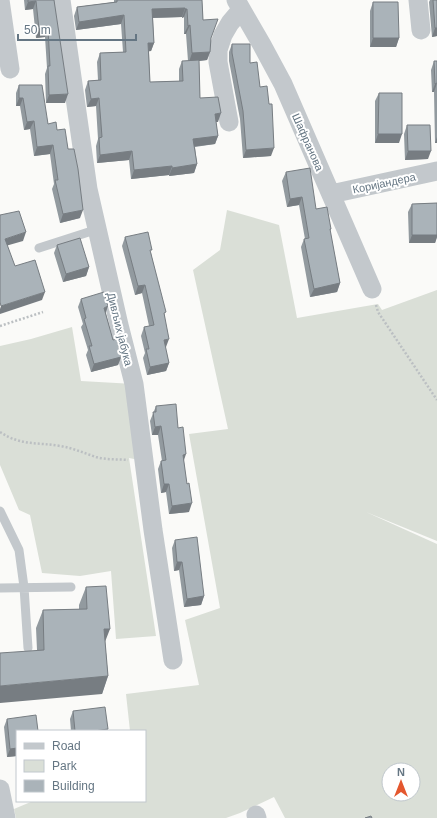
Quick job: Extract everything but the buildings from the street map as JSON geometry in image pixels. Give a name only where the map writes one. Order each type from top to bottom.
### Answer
[{"type":"street","points":[[0,0],[10,69]]},
{"type":"street","name":"Дивљих јабука","points":[[61,0],[88,189],[118,325],[134,384],[153,530],[173,660]]},
{"type":"street","points":[[418,0],[421,30]]},
{"type":"street","points":[[229,122],[218,62],[218,50],[223,35],[239,5]]},
{"type":"street","name":"Шафранова","points":[[239,5],[283,84],[372,289]]},
{"type":"street","name":"Коријандера","points":[[331,194],[437,171]]},
{"type":"street","points":[[0,789],[6,818]]},
{"type":"lane","points":[[39,248],[98,229]]},
{"type":"lane","points":[[0,510],[19,550],[24,587],[28,648]]},
{"type":"lane","points":[[0,588],[71,587]]},
{"type":"path","points":[[372,289],[378,312],[437,400]]},
{"type":"path","points":[[0,326],[44,312]]},
{"type":"path","points":[[0,432],[16,440],[60,446],[97,457],[144,462]]},
{"type":"green space","points":[[227,210],[279,225],[297,318],[378,304],[382,310],[437,290],[437,541],[366,512],[437,544],[437,818],[285,818],[274,797],[226,818],[16,818],[14,809],[31,802],[146,802],[146,730],[130,730],[126,694],[199,685],[185,620],[220,608],[189,434],[228,429],[193,270],[220,250]]},
{"type":"green space","points":[[72,327],[81,381],[134,384],[144,461],[129,458],[156,636],[116,639],[111,571],[80,576],[42,573],[30,515],[19,510],[0,465],[0,346]]}]
